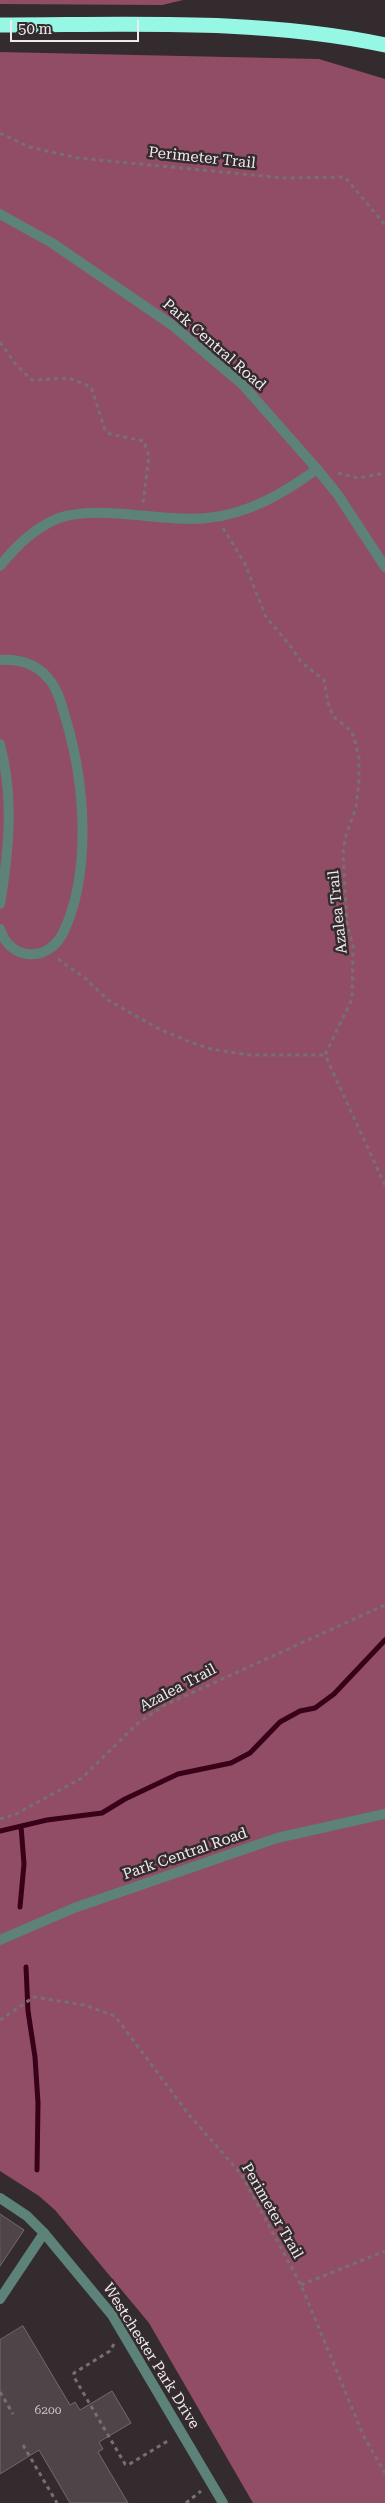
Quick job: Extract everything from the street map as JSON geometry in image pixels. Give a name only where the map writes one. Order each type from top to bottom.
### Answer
[{"type":"highway","points":[[0,25],[274,27],[336,34],[385,45]]},
{"type":"street","name":"Park Central Road","points":[[0,214],[52,243],[172,325],[243,385],[338,495],[385,567]]},
{"type":"street","points":[[0,566],[20,544],[59,518],[84,514],[181,519],[216,517],[266,502],[317,469]]},
{"type":"street","points":[[0,660],[25,662],[48,678],[65,714],[77,764],[83,817],[78,873],[63,933],[58,940],[47,950],[30,954],[15,951],[3,937],[0,929]]},
{"type":"street","points":[[0,744],[8,784],[10,809],[6,871],[0,904]]},
{"type":"street","name":"Park Central Road","points":[[0,1940],[74,1908],[277,1838],[385,1814]]},
{"type":"street","name":"Westchester Park Drive","points":[[0,2198],[27,2216],[44,2233],[112,2315],[224,2503]]},
{"type":"street","points":[[0,2299],[44,2233]]},
{"type":"path","name":"Perimeter Trail","points":[[0,133],[29,147],[78,158],[284,178],[345,177],[385,225]]},
{"type":"path","points":[[0,342],[18,366],[32,380],[69,378],[91,387],[105,430],[110,434],[144,441],[149,457],[141,516]]},
{"type":"path","points":[[317,469],[358,478],[385,473]]},
{"type":"path","name":"Azalea Trail","points":[[216,517],[245,564],[266,617],[289,644],[301,662],[324,680],[329,707],[334,717],[351,731],[359,758],[358,800],[345,838],[343,854],[347,923],[353,946],[352,1000],[325,1055]]},
{"type":"path","points":[[47,950],[85,978],[108,1000],[159,1029],[190,1042],[211,1049],[249,1056],[325,1055],[385,1185]]},
{"type":"path","name":"Azalea Trail","points":[[0,1819],[16,1814],[82,1778],[138,1723],[164,1705],[385,1605]]},
{"type":"path","name":"Perimeter Trail","points":[[0,2020],[34,1997],[84,2005],[115,2016],[190,2116],[241,2174],[300,2285],[364,2437],[385,2473]]},
{"type":"path","points":[[300,2285],[385,2250]]},
{"type":"path","points":[[113,2340],[113,2349],[74,2373],[74,2377],[124,2464],[128,2465],[166,2442],[174,2442]]},
{"type":"path","points":[[0,2392],[13,2414]]},
{"type":"path","points":[[23,2445],[57,2503]]},
{"type":"path","points":[[198,2482],[207,2496]]},
{"type":"path","points":[[186,2503],[211,2482]]},
{"type":"shaded area","points":[[0,0],[183,0],[162,5],[0,4]]},
{"type":"shaded area","points":[[0,52],[319,59],[385,79],[385,2503],[253,2503],[149,2323],[55,2210],[39,2196],[0,2171]]},
{"type":"building","points":[[0,2214],[24,2230],[0,2266]]},
{"type":"building","points":[[23,2326],[70,2405],[75,2402],[80,2410],[112,2391],[131,2423],[99,2442],[103,2449],[98,2452],[128,2503],[70,2503],[39,2450],[0,2474],[0,2340]]},
{"type":"waterway","points":[[0,1831],[47,1820],[102,1813],[125,1799],[178,1774],[231,1763],[250,1753],[280,1722],[300,1711],[315,1708],[334,1694],[385,1640]]},
{"type":"waterway","points":[[20,1907],[24,1864],[21,1826]]},
{"type":"waterway","points":[[26,1967],[28,2011],[35,2057],[38,2103],[37,2170]]}]
